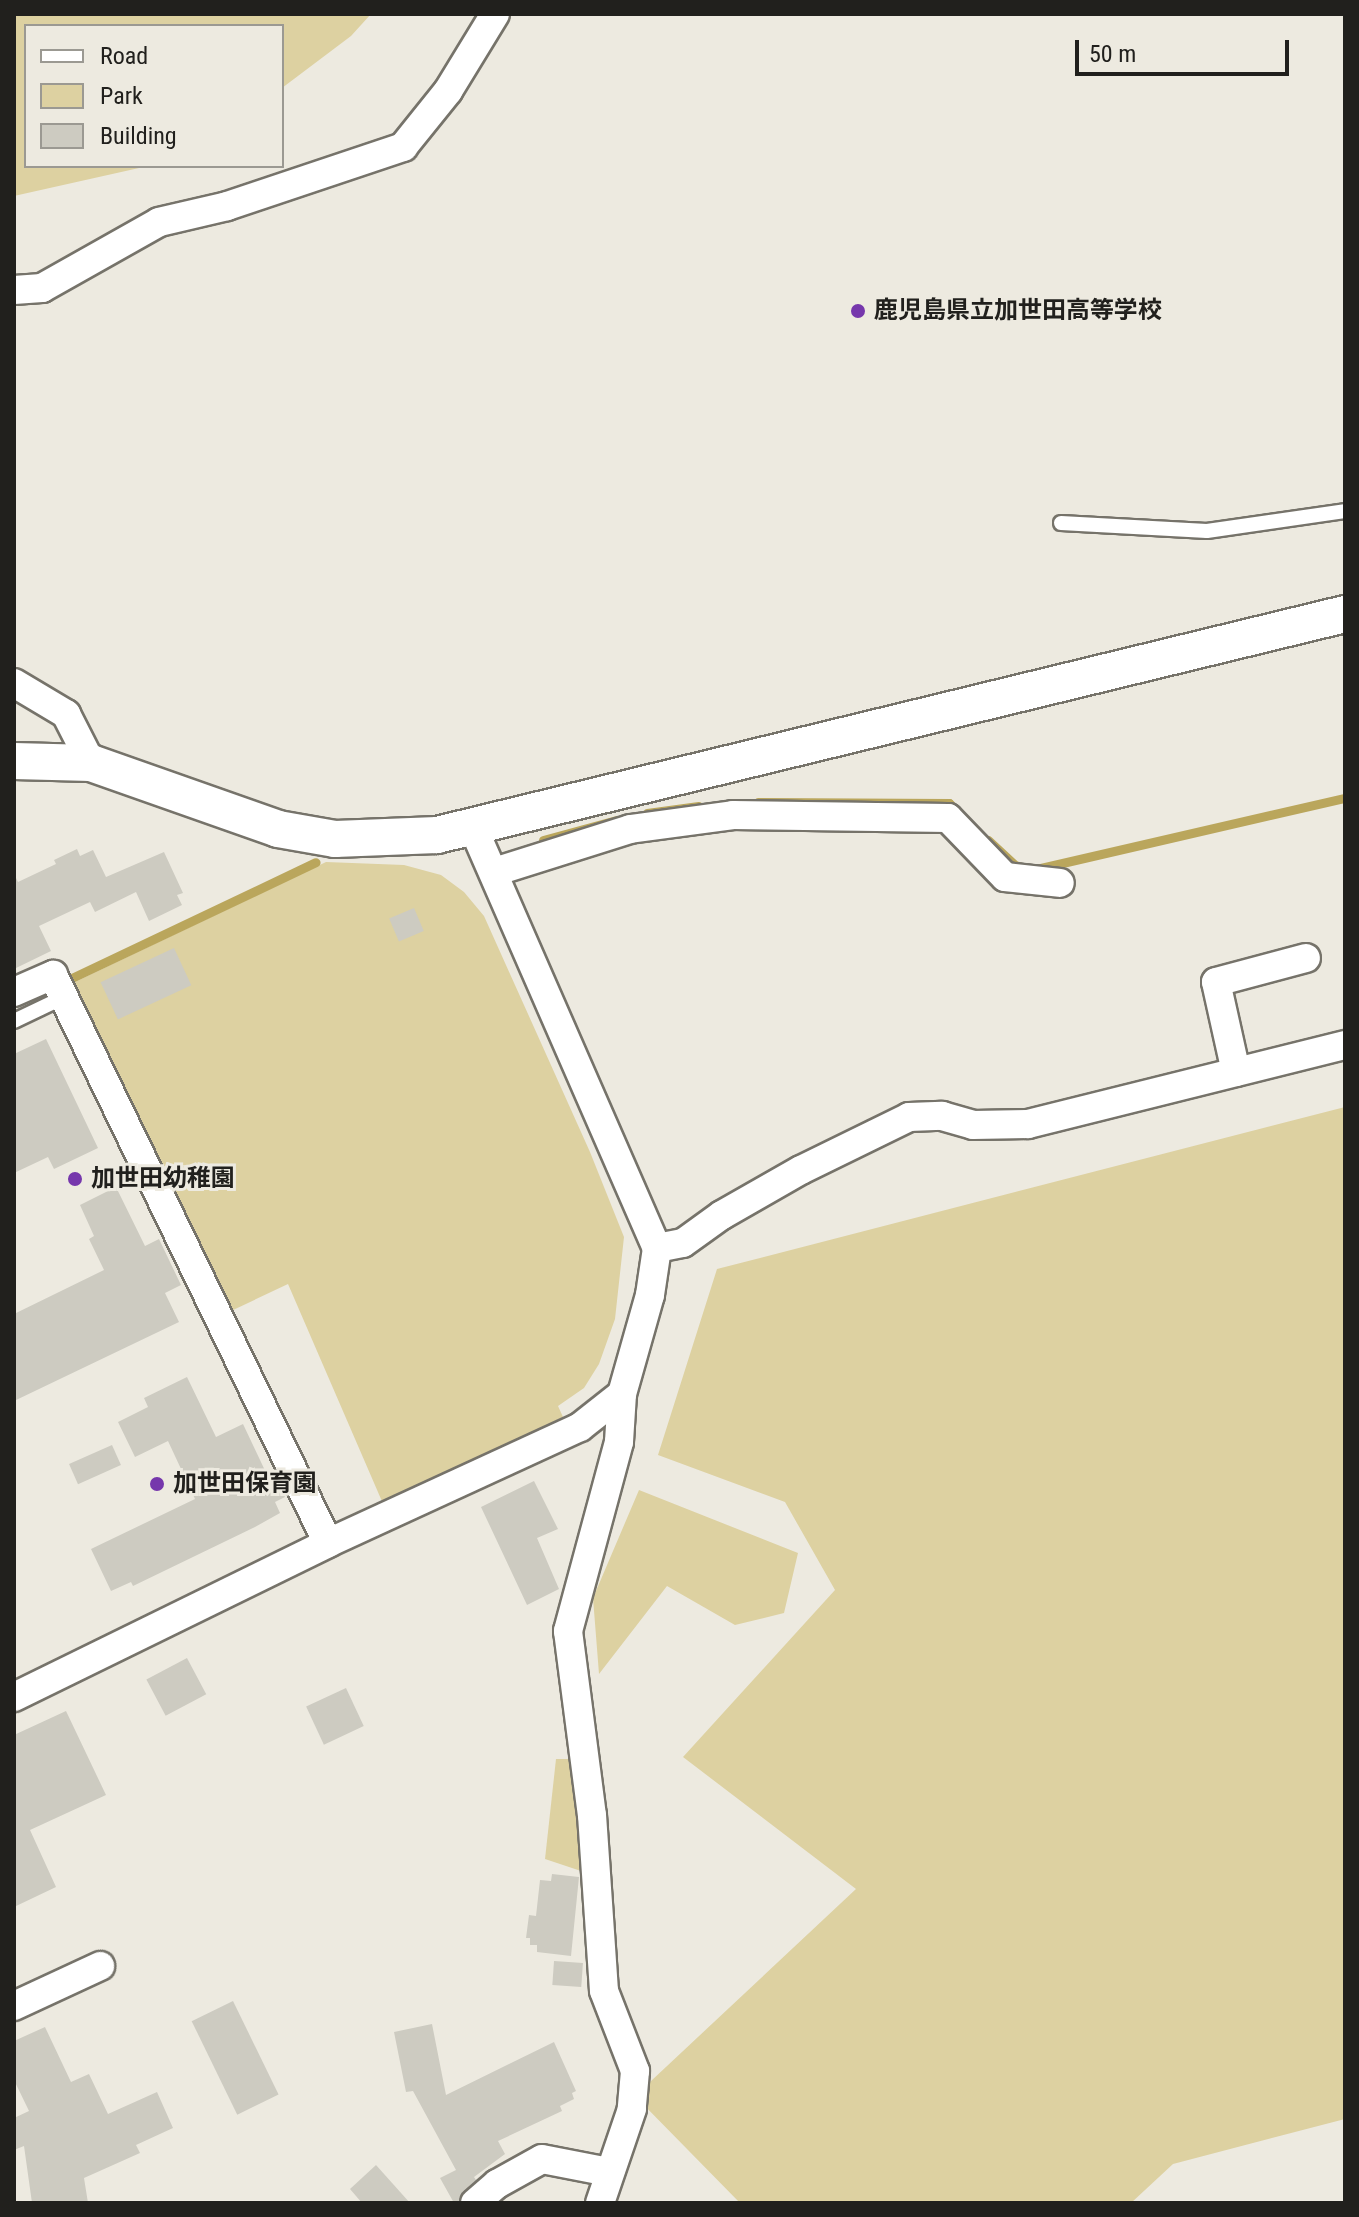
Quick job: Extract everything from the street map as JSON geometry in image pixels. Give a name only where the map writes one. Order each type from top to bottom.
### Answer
[{"type":"street","points":[[14,290],[42,288],[159,222],[227,206],[403,147],[448,91],[495,14]]},
{"type":"street","points":[[14,761],[91,763],[278,829],[335,839],[437,835],[1345,614]]},
{"type":"street","points":[[14,683],[66,714],[91,763]]},
{"type":"street","points":[[494,872],[630,829],[733,815],[948,818],[1005,877],[1060,883]]},
{"type":"street","points":[[472,825],[657,1248],[650,1295],[622,1394],[619,1442],[568,1631],[592,1815],[604,1991],[635,2071],[632,2109],[600,2203]]},
{"type":"street","points":[[1236,1072],[1216,982],[1306,958]]},
{"type":"street","points":[[14,992],[53,975],[328,1543]]},
{"type":"street","points":[[657,1248],[683,1243],[722,1215],[801,1170],[909,1117],[942,1116],[973,1125],[1028,1124],[1345,1045]]},
{"type":"street","points":[[14,1697],[328,1543],[580,1427],[622,1394]]},
{"type":"street","points":[[14,2006],[100,1966]]},
{"type":"street","points":[[475,2203],[497,2184],[542,2159],[609,2172]]},
{"type":"lane","points":[[1061,523],[1207,531],[1345,511]]},
{"type":"lane","points":[[14,1021],[60,990]]},
{"type":"green space","points":[[14,14],[371,14],[351,36],[284,86],[284,24],[24,24],[24,168],[139,168],[14,196]]},
{"type":"green space","points":[[326,862],[404,865],[441,875],[464,892],[484,916],[590,1152],[624,1237],[615,1319],[599,1364],[584,1388],[558,1406],[563,1417],[384,1506],[288,1284],[231,1311],[73,983]]},
{"type":"green space","points":[[1345,1107],[1345,2119],[1173,2164],[1131,2203],[740,2203],[635,2096],[856,1889],[683,1757],[835,1590],[785,1502],[658,1455],[717,1269]]},
{"type":"green space","points":[[639,1490],[798,1553],[784,1613],[735,1625],[667,1586],[599,1674],[593,1598]]},
{"type":"green space","points":[[556,1759],[572,1759],[581,1871],[545,1859]]},
{"type":"building","points":[[77,849],[80,856],[93,850],[106,877],[164,852],[183,893],[177,895],[182,905],[149,921],[136,892],[95,912],[90,902],[39,926],[51,951],[14,969],[14,874],[18,882],[56,864],[54,860]]},
{"type":"building","points":[[414,908],[424,931],[399,942],[389,919]]},
{"type":"building","points":[[174,948],[191,985],[118,1019],[101,982]]},
{"type":"building","points":[[46,1039],[98,1148],[54,1169],[48,1157],[14,1173],[14,1054]]},
{"type":"building","points":[[116,1187],[145,1246],[159,1239],[181,1285],[165,1293],[179,1322],[14,1401],[14,1314],[104,1270],[89,1239],[94,1236],[80,1205]]},
{"type":"building","points":[[187,1377],[216,1437],[243,1424],[269,1479],[275,1476],[285,1497],[275,1502],[280,1513],[133,1586],[131,1582],[111,1591],[91,1549],[195,1499],[168,1441],[135,1457],[118,1422],[148,1407],[144,1398]]},
{"type":"building","points":[[112,1445],[121,1465],[78,1484],[69,1464]]},
{"type":"building","points":[[534,1481],[558,1529],[537,1538],[559,1589],[527,1605],[481,1507]]},
{"type":"building","points":[[187,1658],[206,1694],[166,1716],[146,1680]]},
{"type":"building","points":[[346,1688],[364,1726],[324,1745],[306,1707]]},
{"type":"building","points":[[66,1711],[106,1795],[30,1830],[56,1887],[14,1907],[14,1735]]},
{"type":"building","points":[[552,1874],[579,1877],[571,1956],[537,1952],[537,1945],[530,1945],[530,1938],[526,1938],[529,1915],[536,1916],[540,1880],[551,1881]]},
{"type":"building","points":[[554,1961],[583,1963],[581,1987],[552,1985]]},
{"type":"building","points":[[233,2001],[279,2094],[237,2115],[192,2021]]},
{"type":"building","points":[[432,2024],[446,2095],[554,2042],[576,2091],[572,2093],[574,2099],[560,2106],[562,2111],[498,2141],[505,2154],[474,2177],[476,2180],[463,2191],[458,2203],[454,2203],[440,2178],[456,2170],[413,2091],[406,2092],[394,2032]]},
{"type":"building","points":[[45,2027],[71,2082],[89,2074],[108,2114],[157,2092],[173,2128],[136,2145],[140,2153],[84,2178],[88,2203],[32,2203],[24,2146],[14,2150],[14,2118],[29,2111],[14,2080],[14,2041]]},
{"type":"building","points":[[376,2165],[410,2203],[362,2203],[350,2189]]},
{"type":"waterway","points":[[988,840],[1015,865],[1032,870],[1345,798]]},
{"type":"waterway","points":[[758,802],[949,803],[956,810]]},
{"type":"waterway","points":[[647,813],[699,806]]},
{"type":"waterway","points":[[543,840],[617,820]]},
{"type":"waterway","points":[[59,984],[316,862]]},
{"type":"place","name":"鹿児島県立加世田高等学校","points":[[858,311]]},
{"type":"place","name":"加世田幼稚園","points":[[75,1179]]},
{"type":"place","name":"加世田保育園","points":[[157,1484]]}]
